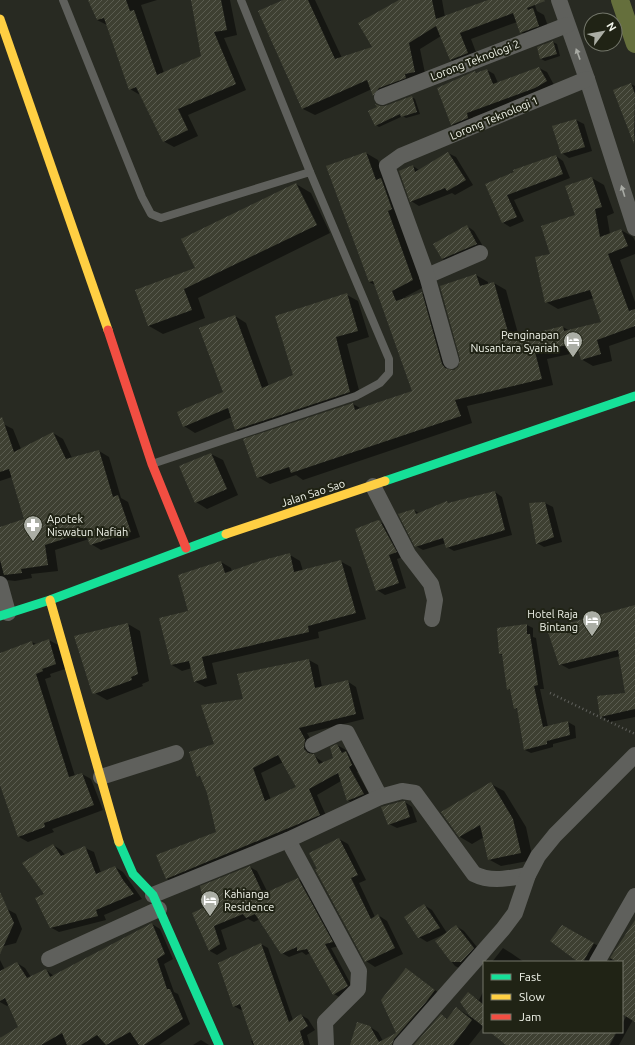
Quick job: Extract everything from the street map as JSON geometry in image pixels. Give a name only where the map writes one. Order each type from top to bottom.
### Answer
[{"type":"street","points":[[559,0],[587,79],[635,228]]},
{"type":"street","points":[[0,19],[90,274],[152,464],[186,548]]},
{"type":"street","name":"Lorong Teknologi 2","points":[[382,96],[567,25]]},
{"type":"street","name":"Lorong Teknologi 1","points":[[427,276],[388,171],[387,166],[389,163],[400,156],[587,79]]},
{"type":"street","points":[[451,361],[427,276],[480,253]]},
{"type":"street","name":"Jalan Sao Sao","points":[[4,614],[50,600],[186,548],[373,486],[635,396]]},
{"type":"street","points":[[373,486],[395,525],[408,554],[431,584],[435,600],[432,619]]},
{"type":"street","points":[[0,584],[4,614]]},
{"type":"street","points":[[50,600],[74,678],[114,825],[130,869],[156,902],[218,1045]]},
{"type":"street","points":[[312,745],[345,732],[352,739],[380,797]]},
{"type":"street","points":[[101,777],[176,753]]},
{"type":"street","points":[[401,1045],[503,929],[515,913],[528,875],[538,856],[555,835],[635,755]]},
{"type":"street","points":[[49,959],[156,902],[380,797],[402,791],[416,793],[474,874],[483,878],[498,880],[528,875]]},
{"type":"street","points":[[288,840],[358,971],[358,989],[325,1022],[326,1045]]},
{"type":"street","points":[[598,961],[635,896]]},
{"type":"lane","points":[[63,0],[142,197],[151,214],[161,218],[310,172]]},
{"type":"lane","points":[[152,464],[356,396],[380,383],[389,373],[389,359],[310,172],[241,0]]},
{"type":"path","points":[[550,693],[635,734]]},
{"type":"building","points":[[88,0],[126,0],[130,11],[134,10],[157,75],[201,56],[191,0],[221,0],[227,30],[214,32],[236,84],[178,109],[188,130],[163,142],[136,87],[129,90],[104,18],[97,20]]},
{"type":"building","points":[[283,0],[308,0],[335,59],[372,47],[358,23],[399,0],[432,0],[436,19],[488,0],[545,1],[527,8],[528,10],[533,8],[539,26],[520,33],[513,13],[460,33],[468,53],[450,60],[436,26],[409,43],[415,72],[405,74],[406,78],[379,88],[373,96],[367,80],[302,109],[258,11]]},
{"type":"building","points":[[553,41],[557,54],[540,59],[537,47]]},
{"type":"building","points":[[539,67],[547,81],[535,88],[467,113],[468,118],[451,125],[437,88],[475,71],[476,73],[487,69],[493,84]]},
{"type":"building","points":[[631,83],[635,94],[634,144],[613,90]]},
{"type":"building","points":[[412,96],[417,112],[401,117],[400,114],[375,126],[368,111],[377,107],[375,104],[385,106]]},
{"type":"building","points":[[576,119],[585,147],[561,154],[552,126]]},
{"type":"building","points":[[366,152],[376,180],[381,178],[392,209],[388,211],[413,280],[392,291],[396,301],[422,292],[442,364],[445,368],[454,370],[458,367],[460,359],[440,286],[476,274],[480,286],[494,282],[510,339],[563,326],[564,331],[601,322],[590,290],[545,303],[535,257],[550,254],[541,226],[575,215],[565,186],[592,177],[602,207],[595,209],[600,237],[621,229],[628,246],[608,254],[629,311],[635,309],[635,326],[597,340],[601,354],[581,360],[576,343],[535,352],[542,379],[455,400],[461,416],[291,473],[289,467],[257,478],[243,439],[353,403],[355,410],[412,391],[373,281],[369,282],[326,166]]},
{"type":"building","points":[[448,152],[466,180],[447,191],[445,188],[410,202],[399,171],[413,165],[415,172]]},
{"type":"building","points":[[556,155],[563,174],[507,195],[517,217],[502,223],[485,184],[514,172],[513,170]]},
{"type":"building","points":[[296,183],[317,225],[184,289],[192,310],[148,326],[135,290],[195,268],[181,239]]},
{"type":"building","points":[[467,225],[477,244],[442,259],[433,244]]},
{"type":"building","points":[[347,293],[358,331],[336,337],[350,392],[235,430],[228,408],[183,427],[177,412],[223,392],[199,328],[235,315],[262,388],[293,375],[275,316]]},
{"type":"building","points":[[2,417],[14,452],[53,432],[66,459],[99,450],[113,497],[118,495],[131,532],[90,545],[85,532],[45,545],[48,565],[21,569],[22,573],[4,575],[0,560],[0,527],[24,519],[9,469],[0,472],[0,418]]},
{"type":"building","points":[[211,453],[227,489],[195,503],[179,466]]},
{"type":"building","points":[[495,491],[505,530],[446,548],[443,538],[415,547],[398,514],[414,509],[416,514],[447,501],[448,503]]},
{"type":"building","points":[[545,502],[554,537],[536,544],[529,503]]},
{"type":"building","points":[[378,520],[380,521],[397,552],[389,555],[399,583],[376,591],[355,529]]},
{"type":"building","points":[[290,553],[294,572],[341,560],[356,613],[308,626],[309,632],[202,657],[207,678],[194,682],[189,661],[171,665],[159,618],[188,611],[178,575],[221,561],[225,573]]},
{"type":"building","name":"Hotel Raja Bintang","points":[[635,605],[635,709],[600,717],[597,696],[625,693],[618,650],[559,665],[547,629]]},
{"type":"building","points":[[128,623],[138,674],[131,677],[132,680],[94,694],[92,693],[74,636]]},
{"type":"building","points":[[527,624],[527,634],[530,634],[538,685],[534,686],[543,727],[568,721],[570,735],[547,741],[547,744],[524,750],[517,708],[514,709],[510,689],[507,690],[502,654],[499,654],[497,628]]},
{"type":"building","points":[[49,639],[56,664],[42,669],[43,671],[36,674],[69,777],[82,773],[94,805],[44,823],[45,827],[18,837],[0,785],[0,653],[32,641],[33,645]]},
{"type":"building","points":[[309,659],[315,688],[348,680],[356,714],[299,728],[305,739],[304,749],[308,753],[314,754],[319,764],[333,758],[330,747],[337,744],[342,753],[346,751],[352,765],[349,767],[364,794],[347,801],[338,773],[309,789],[320,815],[166,879],[156,855],[216,832],[207,793],[200,776],[197,777],[189,752],[214,744],[201,705],[243,699],[237,674]],"holes":[[[278,755],[296,787],[265,801],[253,768]]]},
{"type":"building","points":[[491,782],[513,819],[521,853],[488,860],[480,825],[459,837],[441,812]]},
{"type":"building","points":[[405,801],[410,817],[388,825],[381,807]]},
{"type":"building","points":[[339,838],[358,875],[351,878],[371,919],[378,914],[395,948],[365,962],[315,869],[317,869],[309,853]]},
{"type":"building","points":[[53,844],[61,856],[85,846],[96,874],[115,866],[123,880],[134,894],[96,910],[98,916],[50,928],[35,898],[44,894],[22,863]]},
{"type":"building","points":[[250,866],[263,894],[298,878],[333,942],[325,944],[348,986],[333,995],[307,949],[297,951],[297,947],[281,954],[255,914],[246,918],[243,914],[214,926],[220,944],[209,951],[192,913],[205,907],[200,886]]},
{"type":"building","points":[[0,892],[14,923],[0,954]]},
{"type":"building","points":[[424,904],[440,928],[418,938],[404,917]]},
{"type":"building","points":[[635,920],[635,1022],[623,1015],[623,961],[615,961],[610,958]]},
{"type":"building","points":[[152,923],[165,954],[157,959],[167,989],[170,989],[183,1019],[144,1045],[139,1045],[130,1032],[106,1045],[97,1035],[81,1045],[67,1045],[62,1033],[41,1045],[0,1045],[0,1038],[18,1027],[5,998],[0,1001],[0,971],[17,962],[27,978],[46,969],[50,977]]},
{"type":"building","points":[[456,925],[474,948],[461,962],[451,962],[435,941]]},
{"type":"building","points":[[562,925],[594,943],[584,961],[577,961],[550,941]]},
{"type":"building","points":[[261,943],[289,1022],[301,1014],[308,1026],[300,1031],[304,1045],[254,1045],[240,1004],[233,1007],[218,963]]},
{"type":"building","points":[[406,968],[435,990],[394,1039],[392,1045],[350,1045],[357,1022],[370,1026],[379,1042],[396,1033],[381,1000]]},
{"type":"building","points":[[468,992],[483,1004],[483,1026],[470,1016],[460,1002]]},
{"type":"building","points":[[456,1007],[472,1020],[453,1045],[414,1045],[441,1014],[447,1019]]},
{"type":"building","points":[[491,1033],[615,1033],[609,1045],[506,1045]]},
{"type":"waterway","points":[[620,0],[635,44]]},
{"type":"traffic: fast","points":[[385,481],[635,396]]},
{"type":"traffic: fast","points":[[0,616],[50,600],[226,534]]},
{"type":"traffic: fast","points":[[119,842],[133,874],[153,895],[219,1045]]},
{"type":"traffic: slow","points":[[0,19],[108,330]]},
{"type":"traffic: slow","points":[[226,534],[385,481]]},
{"type":"traffic: slow","points":[[50,600],[119,842]]},
{"type":"traffic: jam","points":[[108,330],[152,464],[186,548]]},
{"type":"place","name":"Penginapan Nusantara Syariah","points":[[573,358]]},
{"type":"place","name":"Apotek Niswatun Nafiah","points":[[33,542]]},
{"type":"place","name":"Hotel Raja Bintang","points":[[592,637]]},
{"type":"place","name":"Kahianga Residence","points":[[210,917]]}]
